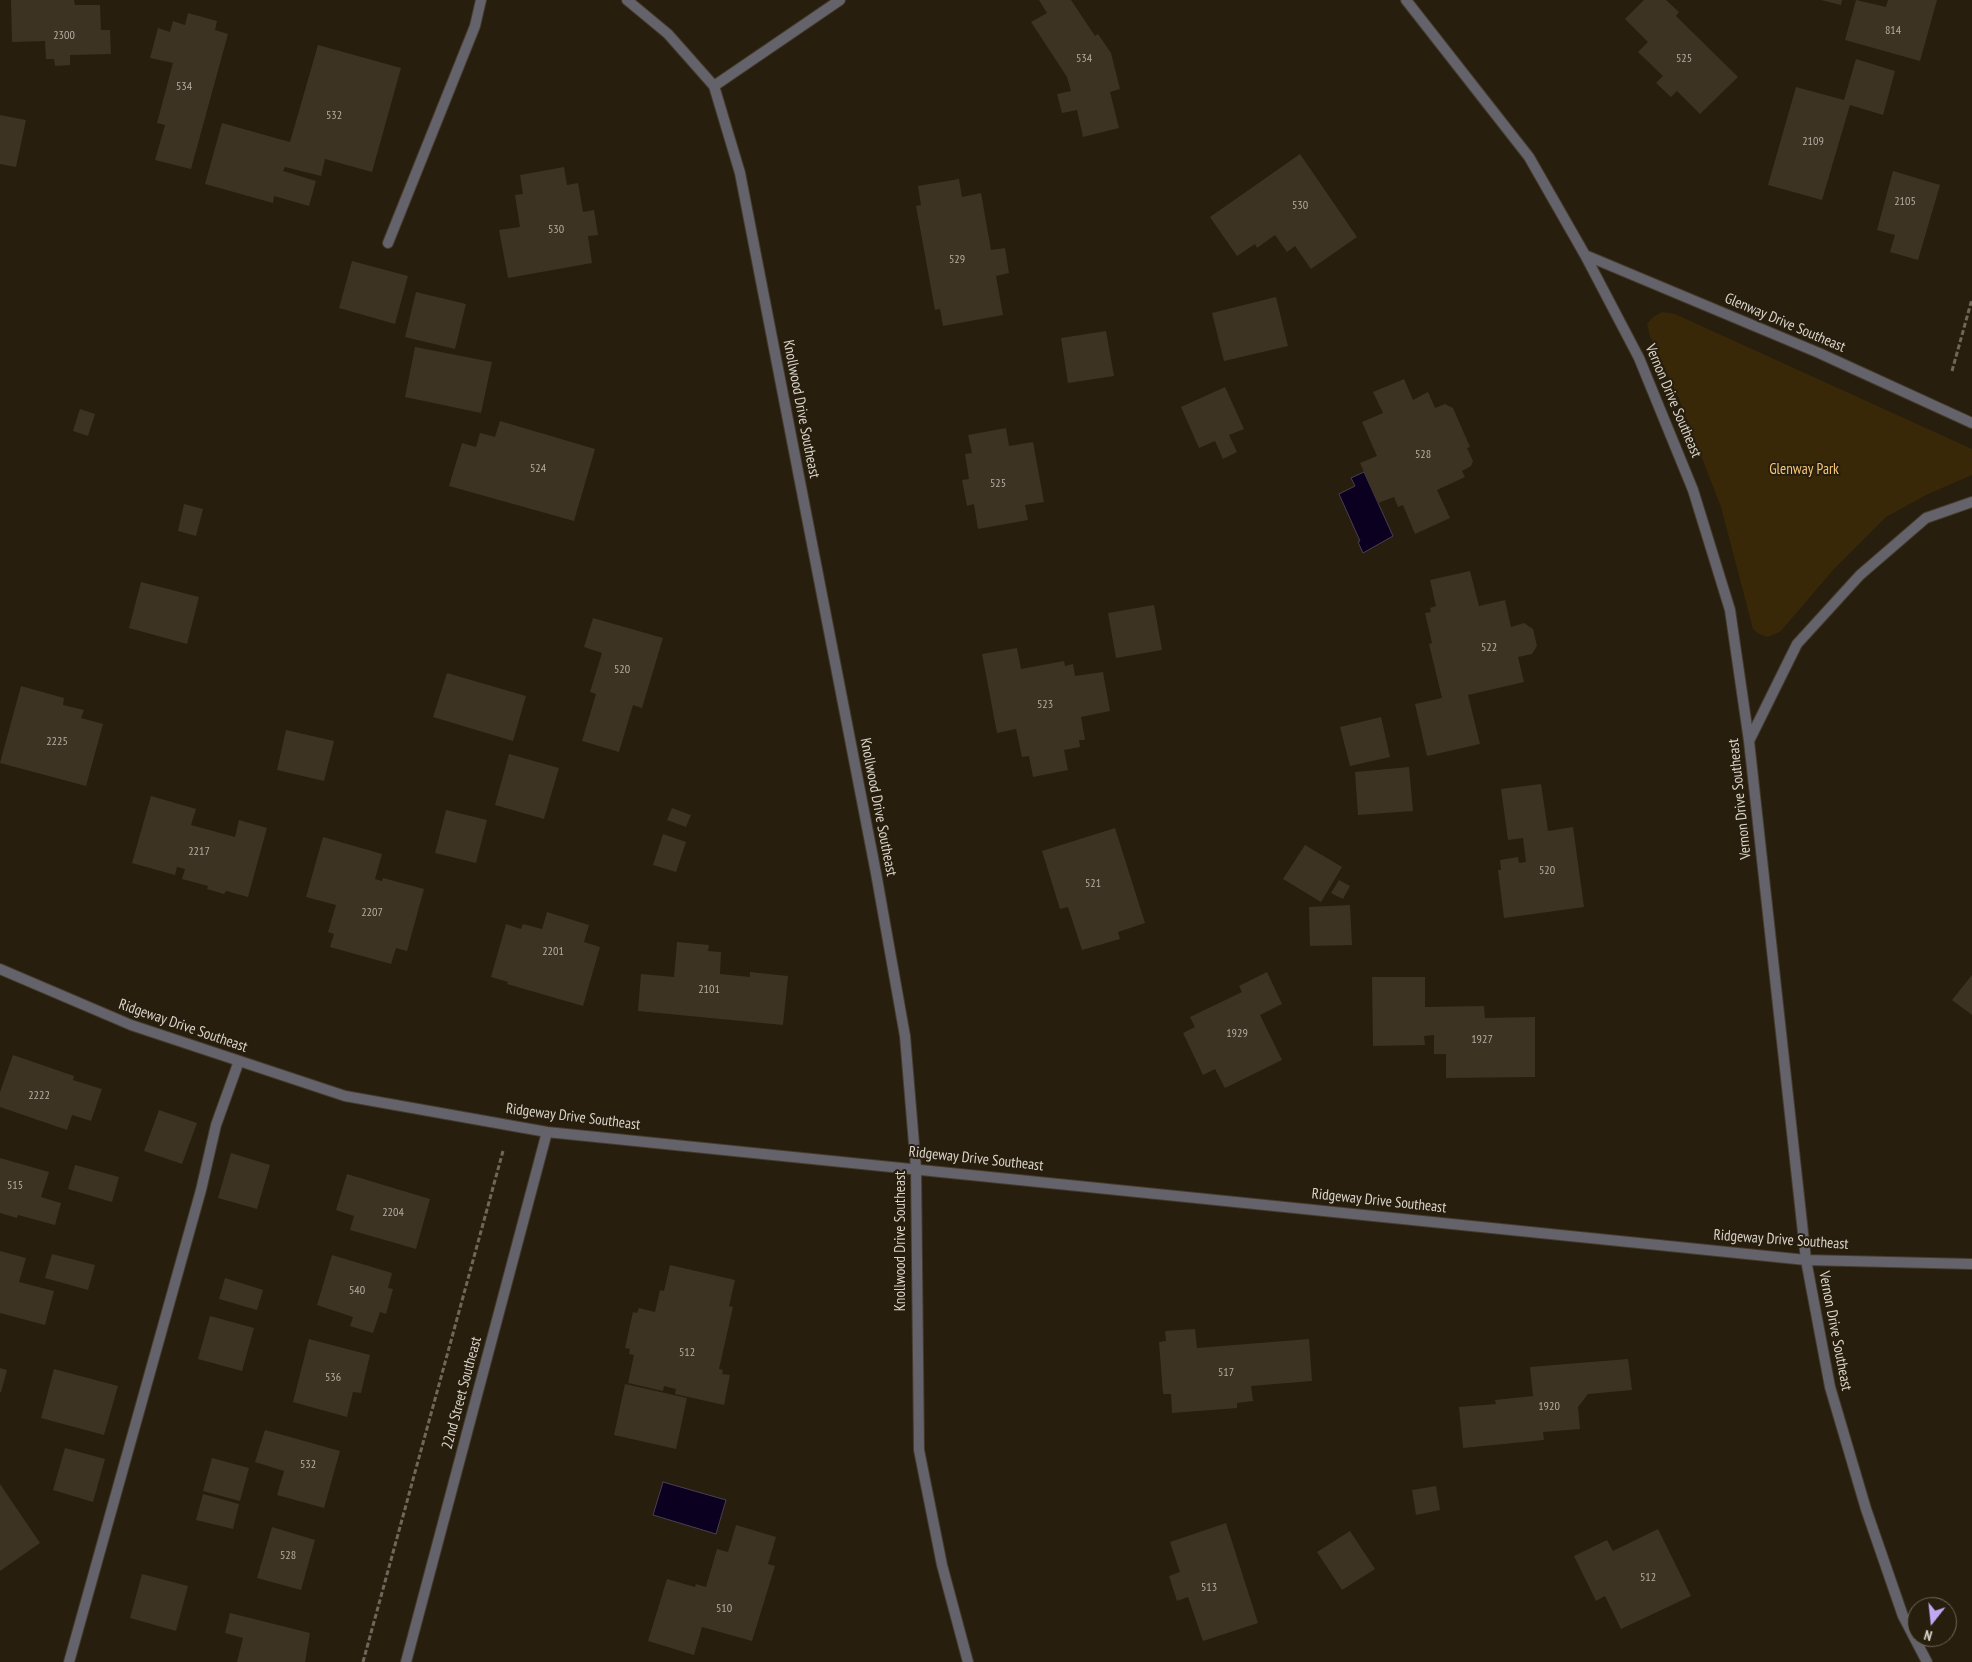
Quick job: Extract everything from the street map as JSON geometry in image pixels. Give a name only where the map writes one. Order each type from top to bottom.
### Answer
[{"type":"street","points":[[388,243],[474,26],[481,0]]},
{"type":"street","name":"Knollwood Drive Southeast","points":[[627,0],[668,34],[714,86],[740,174],[876,873],[905,1036],[916,1168],[919,1450],[942,1565],[968,1662]]},
{"type":"street","points":[[714,86],[840,0]]},
{"type":"street","name":"Vernon Drive Southeast","points":[[1406,0],[1529,157],[1586,255],[1639,358],[1694,490],[1730,610],[1748,741],[1806,1260],[1830,1387],[1866,1509],[1904,1616],[1927,1662]]},
{"type":"street","name":"Glenway Drive Southeast","points":[[1586,255],[1819,353],[1972,423]]},
{"type":"street","points":[[1748,741],[1797,644],[1860,575],[1926,518],[1972,502]]},
{"type":"street","name":"Ridgeway Drive Southeast","points":[[0,969],[130,1025],[345,1096],[547,1132],[916,1168],[1806,1260],[1972,1264]]},
{"type":"street","points":[[69,1662],[201,1190],[216,1125],[239,1061]]},
{"type":"street","name":"22nd Street Southeast","points":[[406,1662],[547,1132]]},
{"type":"path","points":[[1952,371],[1972,299]]},
{"type":"path","points":[[363,1662],[504,1146]]},
{"type":"green space","name":"Glenway Park","points":[[1662,312],[1675,314],[1972,449],[1972,475],[1926,495],[1886,517],[1834,569],[1780,632],[1767,637],[1759,634],[1753,629],[1721,507],[1679,399],[1650,336],[1647,324],[1653,317]]},
{"type":"shaded area","points":[[1364,472],[1393,536],[1363,553],[1358,542],[1360,541],[1339,494],[1355,486],[1351,478]]},
{"type":"shaded area","points":[[663,1482],[726,1500],[716,1534],[653,1515]]},
{"type":"building","points":[[11,0],[74,0],[75,5],[100,5],[101,30],[110,30],[111,54],[70,55],[70,65],[55,66],[54,59],[46,59],[45,41],[12,42]]},
{"type":"building","points":[[1039,0],[1071,0],[1095,36],[1098,34],[1111,53],[1120,89],[1110,92],[1119,128],[1083,137],[1077,110],[1062,113],[1057,94],[1071,91],[1067,77],[1031,22],[1047,13]]},
{"type":"building","points":[[1644,0],[1666,0],[1679,12],[1676,16],[1738,77],[1700,114],[1677,91],[1671,97],[1656,83],[1663,76],[1638,52],[1648,42],[1625,19]]},
{"type":"building","points":[[1821,0],[1842,0],[1841,5]]},
{"type":"building","points":[[1856,0],[1886,7],[1888,0],[1937,0],[1920,61],[1845,40]]},
{"type":"building","points":[[188,13],[217,21],[215,30],[228,34],[191,169],[155,160],[165,125],[157,123],[173,63],[150,58],[158,28],[170,32],[173,21],[185,25]]},
{"type":"building","points":[[318,45],[401,68],[372,172],[325,159],[321,176],[285,167],[283,171],[316,181],[309,206],[274,196],[273,203],[205,184],[222,123],[290,142]]},
{"type":"building","points":[[1856,59],[1895,71],[1883,115],[1850,105],[1822,200],[1768,185],[1796,87],[1844,100]]},
{"type":"building","points":[[0,115],[26,120],[16,167],[0,164]]},
{"type":"building","points":[[1300,154],[1357,237],[1311,269],[1295,246],[1287,252],[1275,235],[1257,248],[1255,244],[1237,256],[1210,217]]},
{"type":"building","points":[[564,167],[567,185],[578,183],[583,212],[594,210],[598,235],[588,236],[592,263],[508,278],[499,230],[520,227],[515,195],[523,194],[520,175]]},
{"type":"building","points":[[1893,171],[1940,185],[1918,260],[1890,252],[1895,235],[1877,230]]},
{"type":"building","points":[[959,179],[962,197],[981,193],[991,250],[1005,248],[1009,273],[996,276],[1003,315],[943,326],[940,309],[935,310],[916,206],[921,205],[918,186]]},
{"type":"building","points":[[352,261],[408,276],[395,324],[339,308]]},
{"type":"building","points":[[416,292],[466,304],[455,349],[405,337]]},
{"type":"building","points":[[1276,297],[1288,346],[1224,361],[1212,313]]},
{"type":"building","points":[[1106,331],[1114,376],[1068,383],[1061,338]]},
{"type":"building","points":[[415,347],[492,362],[481,413],[405,397]]},
{"type":"building","points":[[1404,379],[1413,400],[1428,392],[1435,408],[1445,404],[1453,408],[1470,447],[1467,448],[1473,461],[1471,466],[1462,471],[1465,477],[1437,490],[1450,518],[1415,534],[1403,505],[1398,507],[1394,497],[1378,503],[1360,463],[1377,456],[1362,422],[1383,413],[1373,392]]},
{"type":"building","points":[[1225,387],[1244,429],[1229,435],[1237,452],[1223,459],[1215,441],[1199,448],[1181,407]]},
{"type":"building","points":[[80,409],[95,414],[88,436],[73,431]]},
{"type":"building","points":[[500,421],[595,449],[574,521],[449,486],[462,443],[476,447],[480,433],[495,437]]},
{"type":"building","points":[[1006,428],[1009,446],[1033,442],[1044,502],[1025,505],[1028,520],[978,529],[974,504],[967,506],[962,480],[969,479],[965,454],[972,453],[968,435]]},
{"type":"building","points":[[184,504],[203,509],[196,536],[178,531]]},
{"type":"building","points":[[1470,571],[1479,606],[1505,600],[1511,627],[1524,623],[1533,629],[1537,646],[1532,654],[1518,657],[1524,682],[1468,695],[1480,744],[1427,756],[1415,704],[1442,698],[1429,644],[1432,643],[1425,613],[1431,612],[1430,608],[1436,606],[1430,580]]},
{"type":"building","points":[[141,582],[199,597],[187,644],[129,628]]},
{"type":"building","points":[[1154,605],[1162,650],[1116,658],[1108,613]]},
{"type":"building","points":[[593,618],[663,638],[642,708],[633,705],[619,752],[582,741],[596,694],[590,692],[602,653],[584,647]]},
{"type":"building","points":[[1017,648],[1021,669],[1064,661],[1065,666],[1073,664],[1075,676],[1103,672],[1110,711],[1081,717],[1085,740],[1079,740],[1080,747],[1064,750],[1068,770],[1033,777],[1029,756],[1022,757],[1016,729],[997,733],[982,654]]},
{"type":"building","points":[[447,673],[526,696],[513,741],[433,717]]},
{"type":"building","points":[[21,686],[64,698],[63,705],[84,710],[81,718],[103,724],[86,786],[0,763]]},
{"type":"building","points":[[1381,717],[1390,757],[1350,766],[1340,727]]},
{"type":"building","points":[[286,730],[334,741],[324,781],[277,770]]},
{"type":"building","points":[[509,754],[559,768],[544,819],[495,805]]},
{"type":"building","points":[[1409,767],[1413,811],[1358,815],[1355,772]]},
{"type":"building","points":[[1541,784],[1548,831],[1573,827],[1584,907],[1504,918],[1498,870],[1501,870],[1500,860],[1518,857],[1519,863],[1526,862],[1523,838],[1508,840],[1501,789]]},
{"type":"building","points":[[151,796],[196,809],[191,825],[235,837],[239,820],[267,828],[248,897],[226,891],[224,894],[207,889],[208,886],[182,879],[185,869],[177,867],[175,875],[132,863]]},
{"type":"building","points":[[672,808],[691,815],[686,827],[667,820]]},
{"type":"building","points":[[446,810],[487,820],[476,863],[435,853]]},
{"type":"building","points":[[1115,828],[1145,923],[1118,932],[1120,939],[1082,950],[1068,907],[1060,909],[1042,851]]},
{"type":"building","points":[[663,834],[686,842],[676,872],[653,865]]},
{"type":"building","points":[[323,837],[382,854],[375,879],[382,881],[383,878],[424,889],[407,951],[396,948],[391,964],[330,947],[334,934],[328,932],[336,905],[306,897]]},
{"type":"building","points":[[1305,845],[1342,867],[1321,902],[1283,879]]},
{"type":"building","points":[[1339,880],[1350,886],[1343,899],[1331,893]]},
{"type":"building","points":[[1350,905],[1352,945],[1310,946],[1309,907]]},
{"type":"building","points":[[547,912],[589,925],[584,942],[600,947],[583,1006],[507,984],[508,982],[491,977],[506,924],[521,929],[523,924],[542,929]]},
{"type":"building","points":[[677,942],[709,945],[708,951],[721,952],[720,974],[750,977],[750,972],[788,976],[783,1025],[638,1011],[641,974],[674,977]]},
{"type":"building","points":[[1267,972],[1282,1004],[1260,1015],[1282,1060],[1225,1088],[1215,1069],[1203,1075],[1183,1033],[1195,1027],[1190,1017],[1242,992],[1239,986]]},
{"type":"building","points":[[1972,975],[1972,1015],[1952,1000]]},
{"type":"building","points":[[1372,977],[1425,977],[1425,1007],[1484,1006],[1485,1018],[1535,1017],[1535,1077],[1446,1078],[1446,1054],[1434,1054],[1434,1035],[1424,1036],[1425,1045],[1373,1046]]},
{"type":"building","points":[[13,1055],[74,1076],[73,1080],[102,1089],[91,1121],[72,1115],[67,1130],[0,1107],[0,1092]]},
{"type":"building","points":[[159,1110],[197,1123],[182,1164],[144,1151]]},
{"type":"building","points":[[231,1153],[270,1165],[257,1209],[218,1198]]},
{"type":"building","points":[[0,1158],[49,1172],[41,1197],[61,1203],[55,1225],[18,1215],[17,1218],[0,1213]]},
{"type":"building","points":[[75,1165],[119,1177],[112,1202],[68,1189]]},
{"type":"building","points":[[347,1174],[430,1199],[416,1249],[350,1230],[354,1216],[336,1210]]},
{"type":"building","points":[[0,1251],[26,1258],[19,1282],[54,1291],[45,1325],[0,1313]]},
{"type":"building","points":[[52,1254],[95,1265],[88,1290],[45,1278]]},
{"type":"building","points":[[332,1255],[392,1273],[388,1288],[393,1289],[386,1314],[380,1312],[373,1333],[350,1326],[353,1317],[317,1305]]},
{"type":"building","points":[[670,1265],[735,1280],[729,1306],[733,1307],[719,1369],[723,1370],[722,1374],[730,1375],[724,1405],[675,1394],[676,1389],[664,1386],[663,1391],[628,1383],[634,1355],[629,1354],[630,1349],[625,1348],[633,1312],[637,1313],[639,1308],[655,1312],[660,1290],[664,1291]]},
{"type":"building","points":[[225,1278],[263,1290],[257,1310],[219,1299]]},
{"type":"building","points":[[210,1316],[254,1328],[242,1371],[198,1359]]},
{"type":"building","points":[[1195,1329],[1197,1348],[1309,1339],[1312,1381],[1251,1386],[1253,1401],[1237,1403],[1237,1408],[1172,1413],[1171,1394],[1163,1394],[1159,1342],[1166,1341],[1165,1331]]},
{"type":"building","points":[[309,1339],[370,1355],[361,1393],[353,1392],[347,1417],[293,1402]]},
{"type":"building","points":[[1628,1359],[1632,1390],[1588,1394],[1578,1407],[1580,1429],[1543,1432],[1544,1440],[1463,1448],[1459,1407],[1496,1404],[1495,1400],[1533,1396],[1530,1367]]},
{"type":"building","points":[[0,1368],[7,1370],[1,1392],[0,1392]]},
{"type":"building","points":[[54,1369],[118,1386],[104,1435],[41,1418]]},
{"type":"building","points":[[625,1384],[687,1398],[676,1449],[614,1435]]},
{"type":"building","points":[[265,1430],[340,1451],[324,1508],[277,1495],[284,1471],[255,1462]]},
{"type":"building","points":[[65,1448],[105,1459],[93,1502],[53,1490]]},
{"type":"building","points":[[212,1458],[249,1468],[240,1501],[203,1491]]},
{"type":"building","points":[[0,1484],[40,1543],[0,1571]]},
{"type":"building","points":[[1436,1486],[1440,1510],[1416,1515],[1412,1490]]},
{"type":"building","points":[[203,1494],[239,1504],[233,1529],[196,1520]]},
{"type":"building","points":[[1226,1523],[1258,1623],[1203,1641],[1188,1597],[1177,1601],[1169,1576],[1180,1572],[1170,1542]]},
{"type":"building","points":[[736,1525],[776,1537],[768,1564],[775,1566],[752,1641],[702,1627],[694,1655],[648,1641],[667,1579],[695,1587],[696,1584],[706,1587],[717,1549],[728,1552]]},
{"type":"building","points":[[272,1527],[315,1540],[301,1590],[257,1578]]},
{"type":"building","points":[[1658,1529],[1691,1596],[1621,1629],[1605,1596],[1596,1601],[1574,1556],[1607,1540],[1613,1551]]},
{"type":"building","points":[[1350,1531],[1375,1569],[1342,1590],[1317,1552]]},
{"type":"building","points":[[142,1574],[188,1586],[176,1631],[130,1618]]},
{"type":"building","points":[[230,1613],[310,1633],[305,1662],[237,1662],[243,1638],[225,1633]]}]
